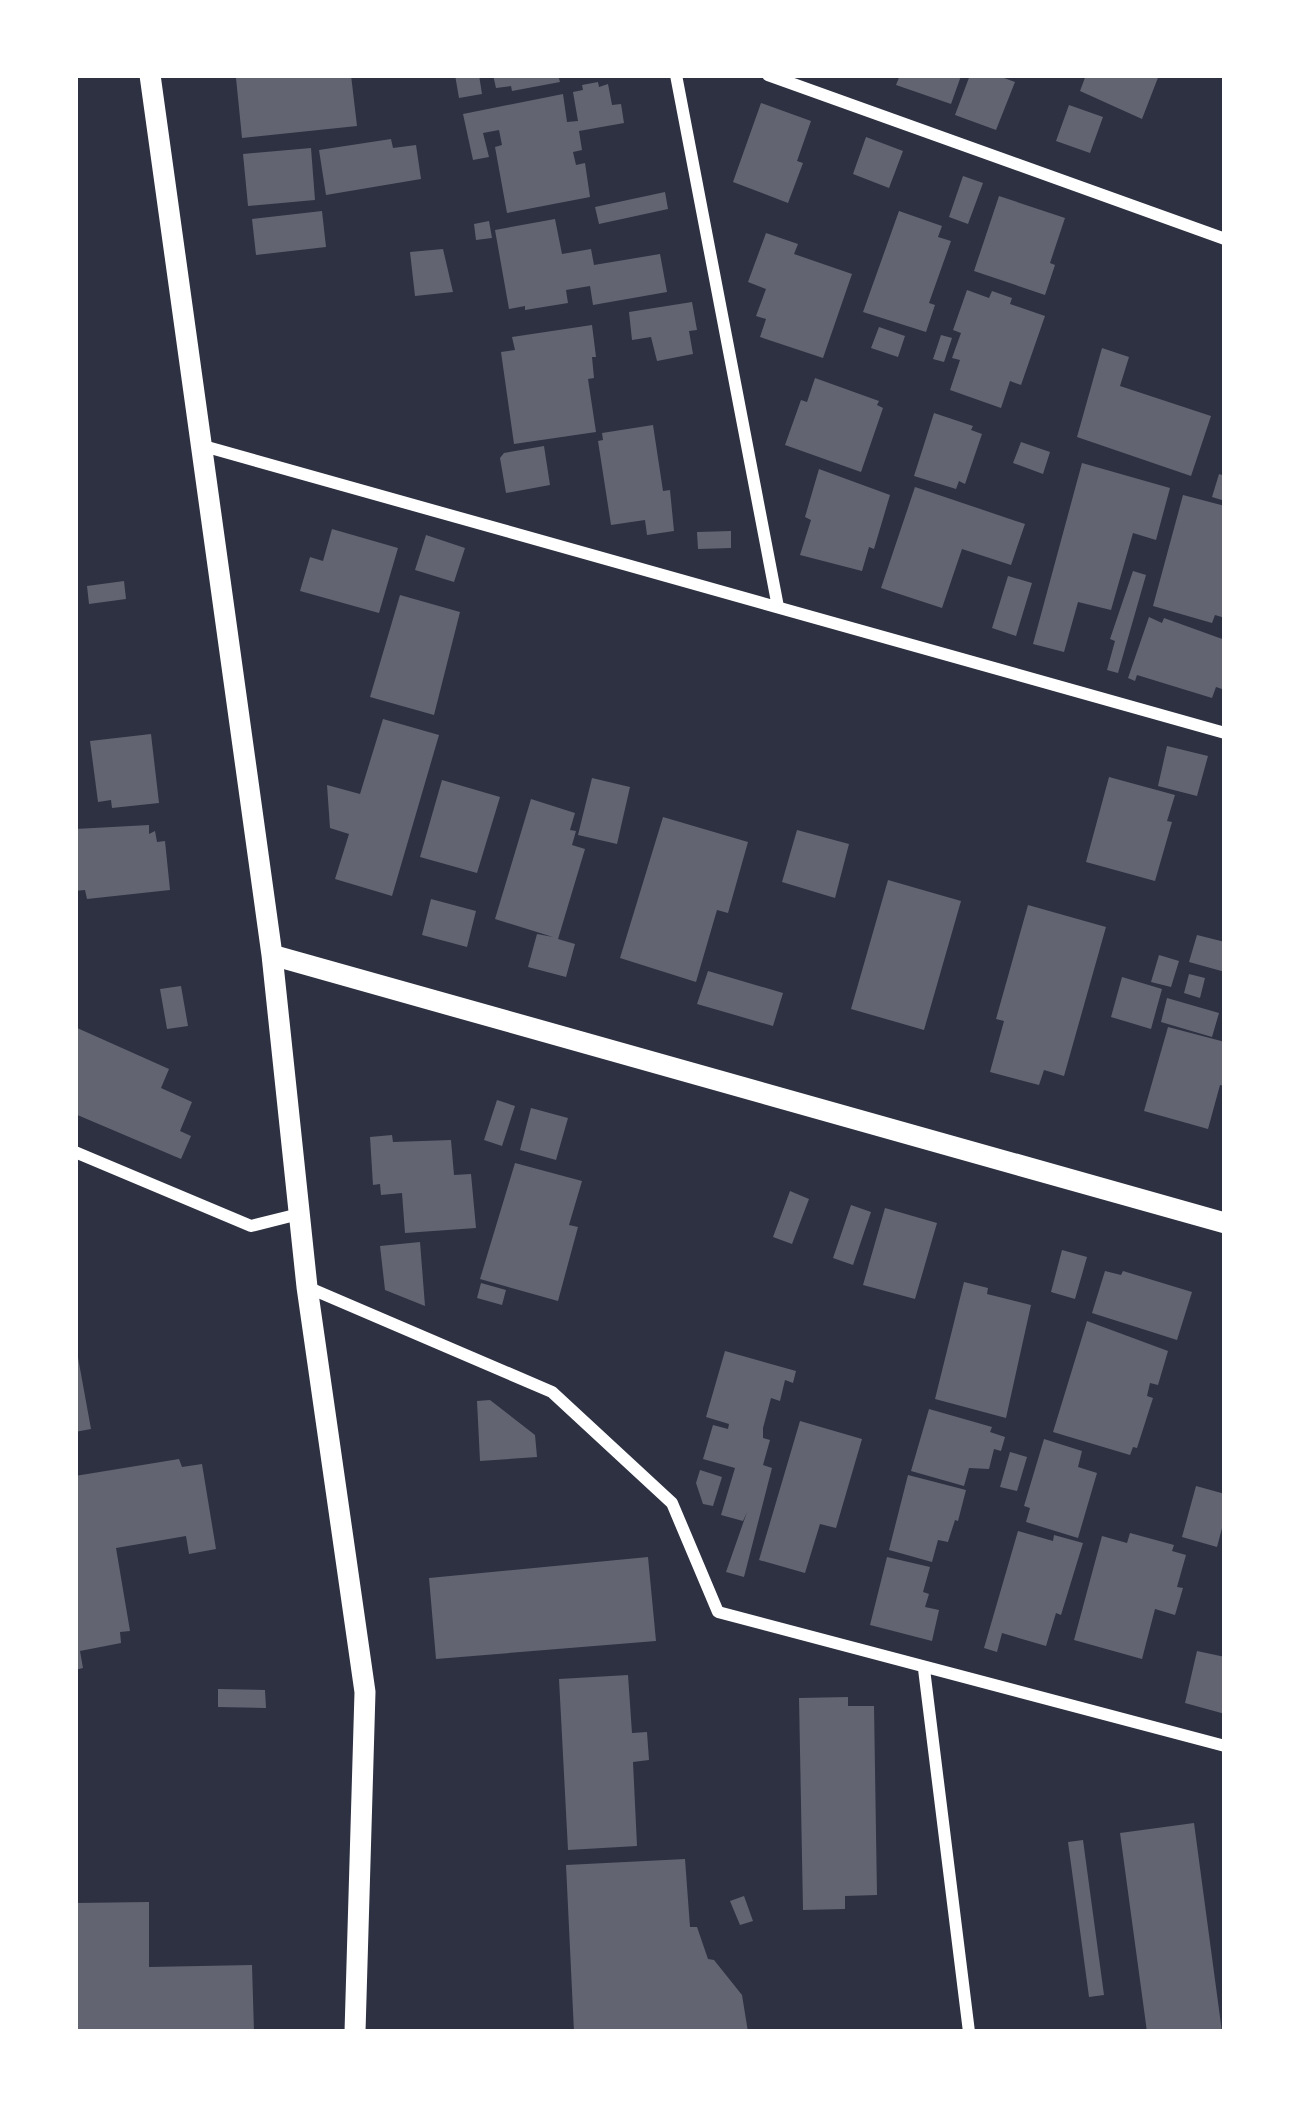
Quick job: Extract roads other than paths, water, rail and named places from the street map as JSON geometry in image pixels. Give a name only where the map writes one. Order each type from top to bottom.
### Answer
[{"type":"street","points":[[150,75],[272,955],[307,1287],[365,1692],[356,2032]]},
{"type":"street","points":[[676,75],[778,607]]},
{"type":"street","points":[[768,75],[1225,238]]},
{"type":"street","points":[[200,445],[1225,733]]},
{"type":"street","points":[[272,955],[1225,1223]]},
{"type":"street","points":[[75,1152],[250,1226],[299,1214]]},
{"type":"street","points":[[307,1287],[552,1392],[672,1503],[718,1612],[1225,1746]]},
{"type":"street","points":[[924,1670],[969,2032]]}]
